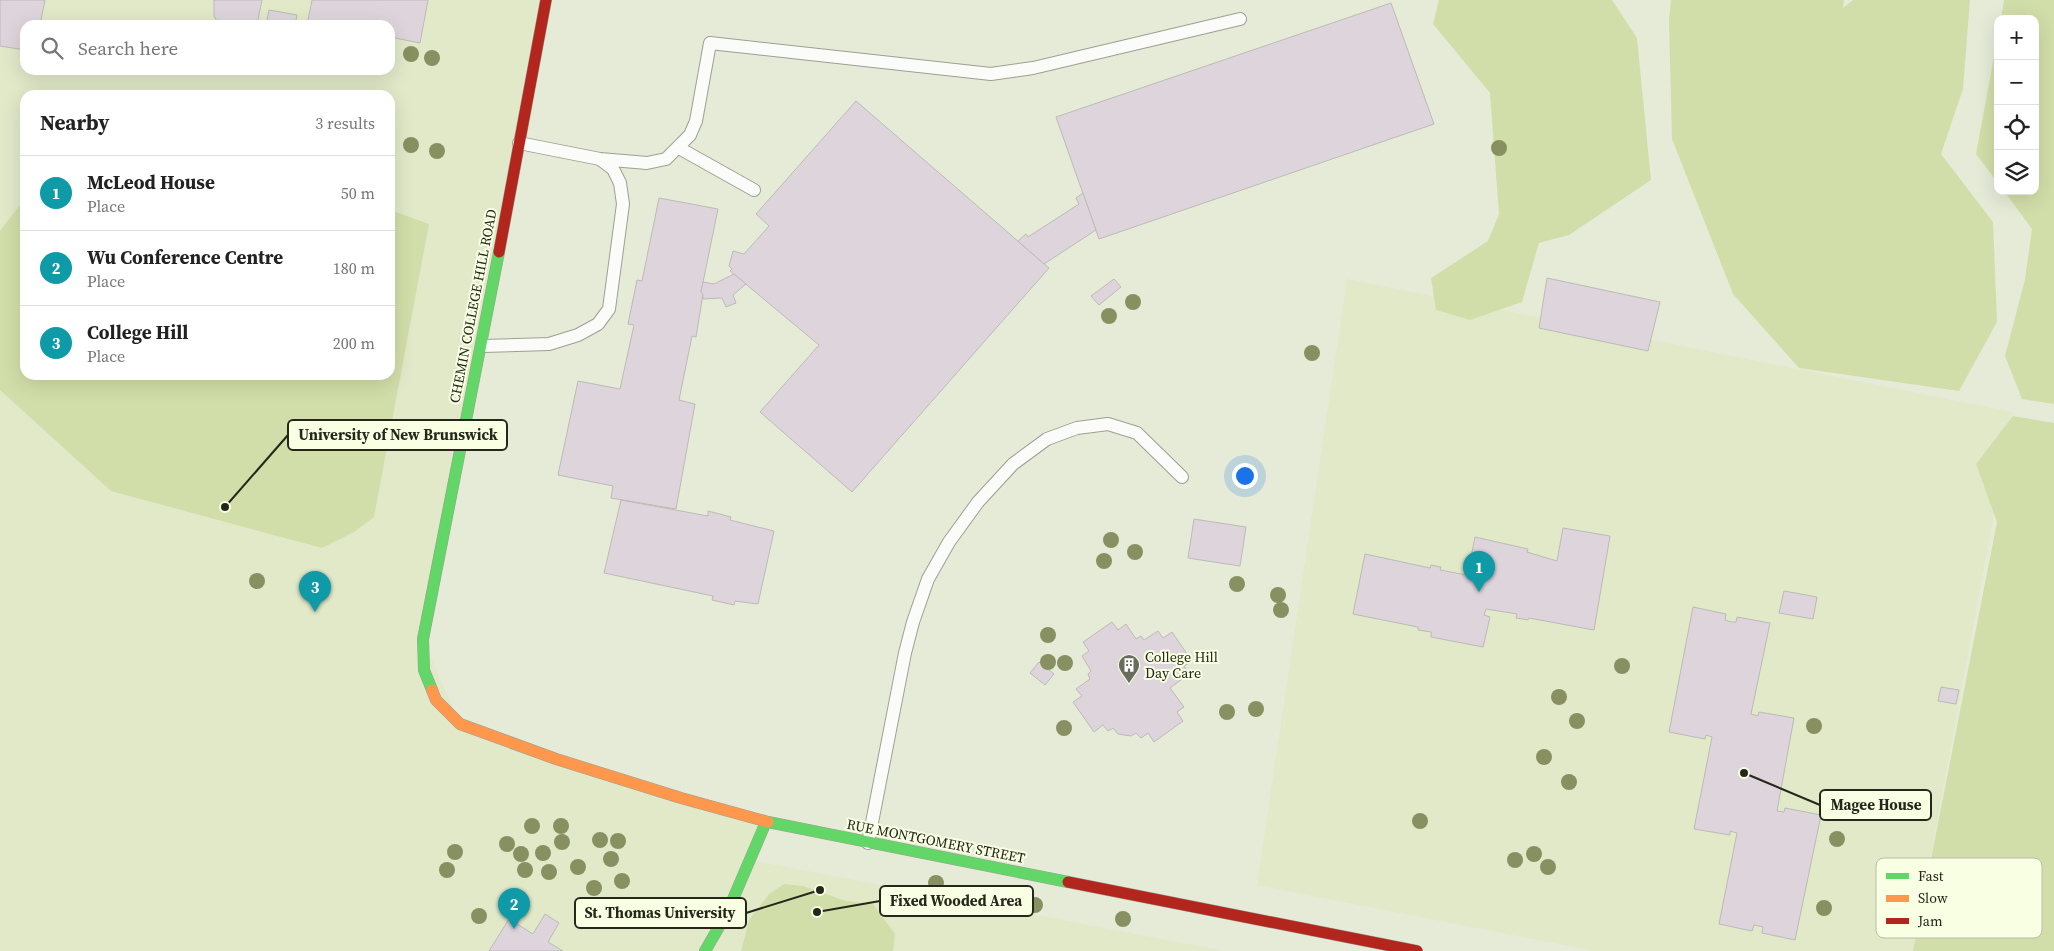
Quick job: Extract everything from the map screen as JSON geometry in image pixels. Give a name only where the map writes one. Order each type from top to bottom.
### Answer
[{"type":"street","name":"CHEMIN COLLEGE HILL ROAD","points":[[460,724],[436,700],[424,670],[423,638],[482,346],[546,0]]},
{"type":"street","name":"RUE MONTGOMERY STREET","points":[[460,724],[556,759],[766,822],[1417,951]]},
{"type":"street","points":[[705,951],[727,913],[766,822]]},
{"type":"lane","points":[[519,144],[600,159],[647,163],[666,158],[679,148],[690,135],[696,121],[710,43],[991,74],[1033,68],[1240,19]]},
{"type":"lane","points":[[679,148],[754,190]]},
{"type":"lane","points":[[482,346],[549,344],[578,335],[598,324],[609,309],[623,204],[620,183],[613,169],[600,159]]},
{"type":"lane","points":[[868,843],[905,653],[913,622],[928,579],[949,542],[978,502],[1013,464],[1047,439],[1077,428],[1108,424],[1137,433],[1182,477]]},
{"type":"shaded area","points":[[0,0],[543,0],[423,639],[460,724],[766,822],[750,860],[1224,951],[0,951]]},
{"type":"shaded area","points":[[1439,0],[1612,0],[1637,38],[1651,180],[1569,235],[1539,243],[1522,302],[1470,320],[1436,310],[1431,278],[1488,241],[1499,214],[1490,93],[1433,24]]},
{"type":"shaded area","points":[[1671,0],[1844,0],[1843,8],[1853,0],[1970,0],[1963,89],[1941,154],[1993,222],[1997,322],[1959,391],[1799,368],[1733,294],[1672,139],[1669,20]]},
{"type":"shaded area","points":[[2004,0],[2054,0],[2054,404],[2022,399],[2005,356],[2025,279],[2032,229],[2007,195],[2039,195],[2039,15],[2002,15]]},
{"type":"shaded area","points":[[1994,57],[1994,178],[1976,154]]},
{"type":"shaded area","points":[[20,205],[20,380],[395,380],[395,212],[429,224],[374,517],[354,532],[322,548],[111,491],[0,390],[0,231]]},
{"type":"shaded area","points":[[1347,279],[2013,412],[1930,858],[1876,858],[1876,938],[1915,938],[1913,951],[1594,951],[1257,885]]},
{"type":"shaded area","points":[[2013,416],[2054,423],[2054,951],[1913,951],[1916,938],[2042,938],[2042,858],[1931,858],[1997,522],[1976,464]]},
{"type":"shaded area","points":[[784,884],[803,886],[846,901],[873,904],[895,934],[893,951],[741,951],[749,920],[769,894]]},
{"type":"building","points":[[0,0],[45,0],[41,20],[20,20],[20,49],[0,46]]},
{"type":"building","points":[[214,0],[262,0],[258,20],[216,20],[214,16]]},
{"type":"building","points":[[312,0],[428,0],[420,43],[395,38],[395,20],[308,20]]},
{"type":"building","points":[[1391,3],[1434,124],[1099,239],[1056,117]]},
{"type":"building","points":[[269,10],[297,15],[296,20],[267,20]]},
{"type":"building","points":[[856,101],[1049,268],[852,492],[760,412],[819,345],[730,271],[732,269],[729,266],[733,251],[744,254],[769,226],[756,214]]},
{"type":"building","points":[[1083,193],[1096,230],[1044,264],[1018,241],[1026,234],[1028,237],[1079,204],[1076,198]]},
{"type":"building","points":[[659,198],[718,209],[701,292],[703,294],[696,337],[692,336],[679,400],[695,404],[676,509],[611,498],[613,486],[558,475],[578,381],[620,389],[634,325],[628,324],[637,280],[642,281]]},
{"type":"building","points":[[734,274],[746,284],[733,295],[736,303],[726,307],[722,298],[703,299],[701,292],[703,282],[714,284]]},
{"type":"building","points":[[1547,278],[1660,302],[1648,351],[1539,328]]},
{"type":"building","points":[[1114,279],[1121,287],[1099,305],[1091,296]]},
{"type":"building","points":[[621,500],[708,516],[708,511],[731,517],[730,520],[774,531],[758,604],[735,601],[734,605],[712,600],[713,596],[604,573]]},
{"type":"building","points":[[1194,519],[1246,527],[1240,566],[1188,558]]},
{"type":"building","points":[[1563,528],[1610,536],[1594,630],[1529,618],[1528,620],[1516,618],[1517,614],[1486,609],[1484,615],[1490,617],[1483,647],[1431,637],[1431,632],[1418,630],[1418,627],[1353,614],[1365,554],[1430,568],[1431,565],[1441,567],[1440,570],[1472,576],[1473,567],[1469,567],[1475,537],[1528,549],[1527,552],[1557,561]]},
{"type":"building","points":[[1784,591],[1817,597],[1813,619],[1779,613]]},
{"type":"building","points":[[1693,607],[1726,614],[1725,620],[1731,622],[1736,622],[1737,617],[1770,623],[1751,714],[1758,716],[1759,712],[1794,718],[1777,811],[1784,812],[1785,808],[1821,815],[1795,940],[1762,933],[1763,927],[1759,926],[1754,925],[1752,931],[1719,924],[1737,833],[1730,831],[1730,835],[1694,829],[1712,737],[1706,735],[1705,739],[1669,732]]},
{"type":"building","name":"College Hill Day Care","points":[[1112,622],[1118,630],[1126,624],[1136,639],[1141,636],[1144,640],[1158,631],[1163,638],[1172,632],[1192,661],[1184,666],[1189,674],[1170,688],[1184,707],[1177,712],[1183,721],[1154,742],[1148,733],[1141,738],[1136,733],[1131,736],[1118,734],[1113,728],[1108,731],[1103,725],[1094,732],[1073,702],[1082,696],[1076,689],[1090,679],[1088,674],[1091,671],[1082,656],[1089,651],[1083,642]]},
{"type":"building","points":[[1039,662],[1054,674],[1045,685],[1030,673]]},
{"type":"building","points":[[1941,687],[1959,690],[1956,704],[1938,701]]},
{"type":"building","points":[[545,914],[559,923],[548,942],[563,951],[489,951],[509,919],[533,934]]},
{"type":"traffic: fast","points":[[432,690],[424,670],[423,639],[499,252]]},
{"type":"traffic: fast","points":[[705,951],[727,913],[766,822]]},
{"type":"traffic: fast","points":[[768,822],[1068,882]]},
{"type":"traffic: slow","points":[[432,690],[436,700],[460,724],[556,759],[681,798],[768,822]]},
{"type":"traffic: jam","points":[[499,252],[546,0]]},
{"type":"traffic: jam","points":[[1068,882],[1417,951]]},
{"type":"place","name":"University of New Brunswick","points":[[225,507]]},
{"type":"place","name":"McLeod House","points":[[1479,592]]},
{"type":"place","name":"College Hill","points":[[315,612]]},
{"type":"place","name":"College Hill Day Care","points":[[1129,684]]},
{"type":"place","name":"Magee House","points":[[1744,773]]},
{"type":"place","name":"St. Thomas University","points":[[820,890]]},
{"type":"place","name":"Fixed Wooded Area","points":[[817,912]]},
{"type":"place","name":"Wu Conference Centre","points":[[514,929]]}]
